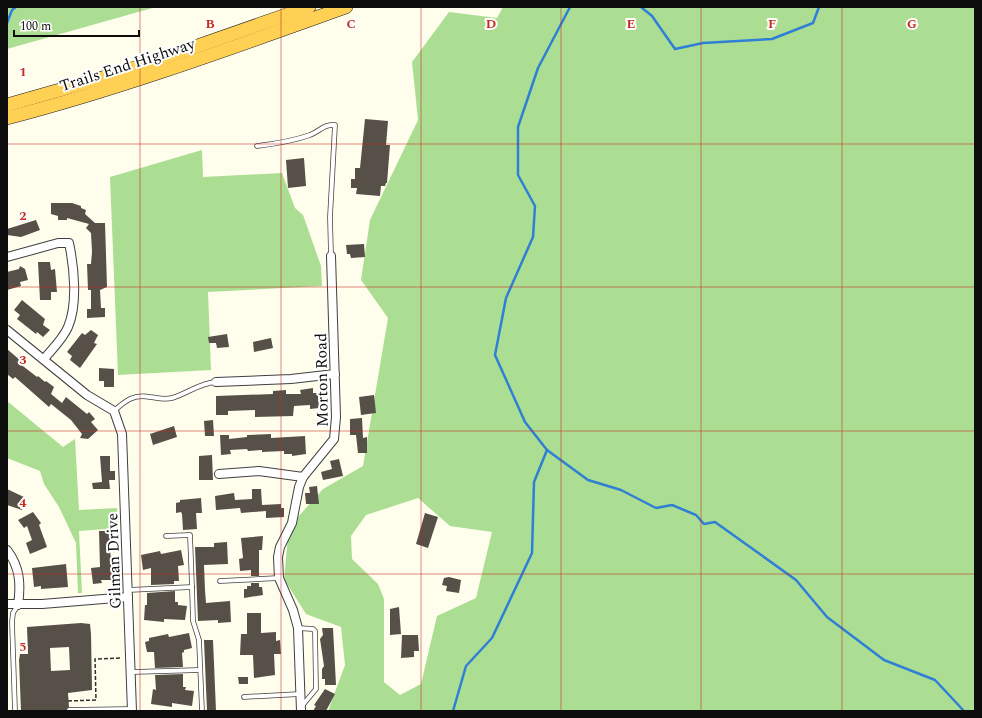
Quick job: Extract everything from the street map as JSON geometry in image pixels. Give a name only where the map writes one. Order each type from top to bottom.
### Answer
[{"type":"highway","name":"Trails End Highway","points":[[7,105],[123,72],[310,7]]},
{"type":"highway","name":"Trails End Highway","points":[[7,118],[75,100],[141,79],[346,7]]},
{"type":"street","points":[[7,257],[58,243],[69,243],[72,259],[72,314],[64,334],[44,359]]},
{"type":"street","name":"Morton Road","points":[[301,709],[298,628],[293,610],[279,578],[278,557],[280,547],[292,523],[299,487],[303,477],[334,439],[336,417],[331,256]]},
{"type":"street","points":[[7,330],[87,395],[114,411]]},
{"type":"street","points":[[216,382],[335,374]]},
{"type":"street","name":"Gilman Drive","points":[[114,411],[122,434],[132,672],[132,710]]},
{"type":"street","points":[[219,474],[259,471],[303,477]]},
{"type":"street","points":[[7,550],[15,564],[20,582],[18,605]]},
{"type":"street","points":[[7,604],[18,605],[128,593]]},
{"type":"lane","name":"Morton Road","points":[[257,146],[279,143],[310,134],[329,124],[336,125],[330,217],[331,256]]},
{"type":"lane","points":[[114,411],[126,400],[132,397],[149,397],[163,400],[173,398],[201,385],[216,382]]},
{"type":"lane","points":[[166,536],[190,535],[194,621],[199,640],[202,711]]},
{"type":"lane","points":[[220,580],[279,578]]},
{"type":"lane","points":[[128,593],[192,587]]},
{"type":"lane","points":[[15,711],[12,622],[13,613],[18,605]]},
{"type":"lane","points":[[298,628],[313,629],[315,631],[316,646],[316,689],[301,709]]},
{"type":"lane","points":[[132,672],[200,670]]},
{"type":"lane","points":[[244,697],[300,694]]},
{"type":"lane","points":[[69,710],[132,710]]},
{"type":"path","points":[[68,701],[96,700],[95,659],[122,658]]},
{"type":"green space","points":[[7,7],[156,7],[7,49]]},
{"type":"green space","points":[[503,7],[975,7],[975,711],[328,711],[345,665],[341,627],[306,614],[284,579],[289,527],[323,489],[363,466],[388,318],[361,280],[370,220],[418,120],[412,62],[449,12],[497,18]],"holes":[[[418,498],[450,526],[492,532],[476,598],[437,616],[421,684],[400,695],[384,682],[384,599],[378,584],[352,559],[351,536],[366,515]]]},
{"type":"green space","points":[[202,150],[203,177],[282,173],[295,208],[303,215],[321,266],[322,286],[208,292],[211,370],[118,375],[110,177]]},
{"type":"green space","points":[[7,401],[63,447],[75,439],[79,510],[117,508],[118,528],[79,531],[82,593],[78,593],[76,543],[59,507],[44,484],[40,471],[7,458]]},
{"type":"building","points":[[365,119],[388,121],[386,145],[390,145],[387,183],[385,186],[381,186],[380,196],[356,194],[357,188],[351,188],[351,179],[355,179],[355,168],[360,168]]},
{"type":"building","points":[[304,158],[306,186],[288,188],[286,160]]},
{"type":"building","points":[[51,203],[72,203],[81,206],[81,208],[86,210],[85,214],[95,223],[105,223],[107,287],[100,290],[101,308],[105,308],[105,317],[87,318],[87,309],[91,309],[91,290],[88,290],[87,264],[91,264],[91,233],[86,228],[89,224],[67,218],[67,220],[58,220],[58,216],[51,214]]},
{"type":"building","points":[[36,220],[40,230],[21,237],[7,235],[7,229]]},
{"type":"building","points":[[364,244],[365,257],[351,258],[350,254],[347,254],[346,245]]},
{"type":"building","points":[[38,262],[50,262],[51,270],[55,269],[57,292],[51,292],[51,300],[40,300]]},
{"type":"building","points":[[20,266],[25,269],[28,280],[20,282],[21,286],[7,290],[7,272],[19,269]]},
{"type":"building","points":[[22,300],[45,319],[43,325],[50,330],[43,337],[37,332],[36,334],[17,319],[20,315],[14,310]]},
{"type":"building","points":[[91,330],[98,335],[94,343],[97,344],[80,368],[70,360],[72,356],[67,352],[82,333],[85,335]]},
{"type":"building","points":[[227,334],[229,347],[217,348],[216,343],[209,343],[208,337]]},
{"type":"building","points":[[271,338],[273,348],[254,352],[253,342]]},
{"type":"building","points":[[7,349],[21,361],[19,363],[37,377],[38,376],[54,387],[51,394],[62,403],[66,397],[87,414],[89,412],[95,419],[91,422],[98,430],[88,439],[80,438],[82,434],[71,420],[51,404],[49,407],[15,377],[13,379],[7,374]]},
{"type":"building","points":[[99,368],[114,369],[114,387],[104,387],[104,381],[99,381]]},
{"type":"building","points":[[313,388],[313,393],[318,393],[319,408],[310,409],[310,405],[294,406],[293,416],[255,417],[255,410],[228,411],[228,415],[216,415],[216,396],[273,394],[273,391],[286,390],[286,394],[301,394],[300,390]]},
{"type":"building","points":[[374,395],[376,413],[361,415],[359,397]]},
{"type":"building","points":[[362,418],[363,438],[367,437],[367,453],[358,453],[356,435],[350,435],[350,419]]},
{"type":"building","points":[[213,420],[214,436],[205,436],[204,421]]},
{"type":"building","points":[[174,426],[177,437],[153,445],[150,434]]},
{"type":"building","points":[[271,434],[271,438],[305,436],[306,454],[292,456],[292,454],[284,454],[284,451],[262,452],[262,450],[248,451],[247,449],[230,450],[231,454],[221,455],[220,435],[229,435],[229,439],[247,437],[247,435]]},
{"type":"building","points":[[212,455],[213,480],[199,480],[199,456]]},
{"type":"building","points":[[100,456],[110,456],[110,471],[115,471],[115,480],[109,480],[110,489],[93,489],[92,483],[102,482]]},
{"type":"building","points":[[339,459],[343,476],[323,480],[321,472],[332,469],[330,461]]},
{"type":"building","points":[[317,486],[319,504],[306,504],[305,493],[310,493],[309,487]]},
{"type":"building","points":[[7,489],[26,498],[22,510],[7,505]]},
{"type":"building","points":[[252,489],[261,489],[262,505],[281,504],[281,508],[284,508],[284,517],[266,518],[266,511],[241,513],[240,508],[216,510],[215,496],[234,493],[235,500],[252,499]]},
{"type":"building","points":[[201,498],[202,513],[196,513],[197,529],[183,530],[182,514],[181,512],[176,513],[176,503],[180,502],[180,500]]},
{"type":"building","points":[[33,512],[41,523],[39,525],[47,547],[30,554],[26,543],[32,540],[27,526],[24,528],[18,520]]},
{"type":"building","points":[[425,513],[438,517],[428,548],[416,544]]},
{"type":"building","points":[[99,531],[110,531],[110,551],[114,580],[101,580],[102,583],[93,584],[91,568],[100,567]]},
{"type":"building","points":[[263,536],[262,550],[259,550],[259,576],[251,576],[251,570],[240,571],[239,559],[243,558],[241,538]]},
{"type":"building","points":[[227,542],[228,564],[204,565],[205,590],[206,603],[230,601],[231,622],[218,623],[218,620],[198,621],[195,547],[214,547],[214,543]]},
{"type":"building","points":[[181,550],[184,565],[178,566],[179,581],[174,581],[174,584],[151,585],[151,568],[143,570],[141,555],[160,551],[161,554]]},
{"type":"building","points":[[66,564],[68,587],[41,589],[41,586],[34,587],[32,568]]},
{"type":"building","points":[[449,577],[461,580],[459,593],[446,591],[447,586],[442,585],[444,578]]},
{"type":"building","points":[[251,583],[259,583],[259,587],[262,587],[263,595],[244,598],[244,589],[247,589],[247,586],[251,586]]},
{"type":"building","points":[[175,591],[175,602],[178,602],[178,605],[187,606],[185,620],[164,619],[164,622],[144,620],[145,605],[147,605],[147,593]]},
{"type":"building","points":[[399,607],[401,634],[390,635],[390,609]]},
{"type":"building","points":[[247,613],[261,613],[261,633],[276,632],[276,641],[280,640],[281,654],[274,654],[275,675],[254,678],[253,655],[240,655],[241,634],[247,634]]},
{"type":"building","points":[[81,623],[90,624],[92,690],[68,693],[69,707],[66,711],[21,711],[19,660],[20,654],[28,654],[27,627]],"holes":[[[69,647],[70,670],[51,671],[50,648]]]},
{"type":"building","points":[[322,628],[333,628],[336,685],[325,685],[325,679],[322,679],[322,669],[324,666],[320,639],[323,635]]},
{"type":"building","points":[[189,633],[192,648],[184,650],[182,653],[183,667],[155,668],[154,652],[147,652],[145,642],[149,641],[149,638],[168,634],[169,637]]},
{"type":"building","points":[[402,635],[418,635],[419,651],[414,651],[414,657],[401,658]]},
{"type":"building","points":[[204,640],[213,640],[216,711],[207,711]]},
{"type":"building","points":[[183,674],[183,687],[186,687],[185,690],[194,691],[192,706],[172,703],[172,707],[151,704],[153,689],[156,690],[155,675]]},
{"type":"building","points":[[238,677],[248,677],[248,684],[239,684]]},
{"type":"building","points":[[325,689],[335,694],[326,711],[313,711],[316,706],[314,705]]},
{"type":"waterway","points":[[7,23],[12,10],[16,7]]},
{"type":"waterway","points":[[570,7],[538,68],[518,127],[518,175],[535,206],[533,237],[506,298],[495,355],[525,422],[547,450],[588,480],[621,490],[656,508],[672,505],[696,515],[704,524],[715,522],[796,580],[827,617],[884,660],[935,680],[964,711]]},
{"type":"waterway","points":[[641,7],[652,16],[675,49],[703,43],[772,39],[813,23],[819,7]]},
{"type":"waterway","points":[[453,711],[466,666],[492,638],[532,553],[534,482],[547,450]]}]
